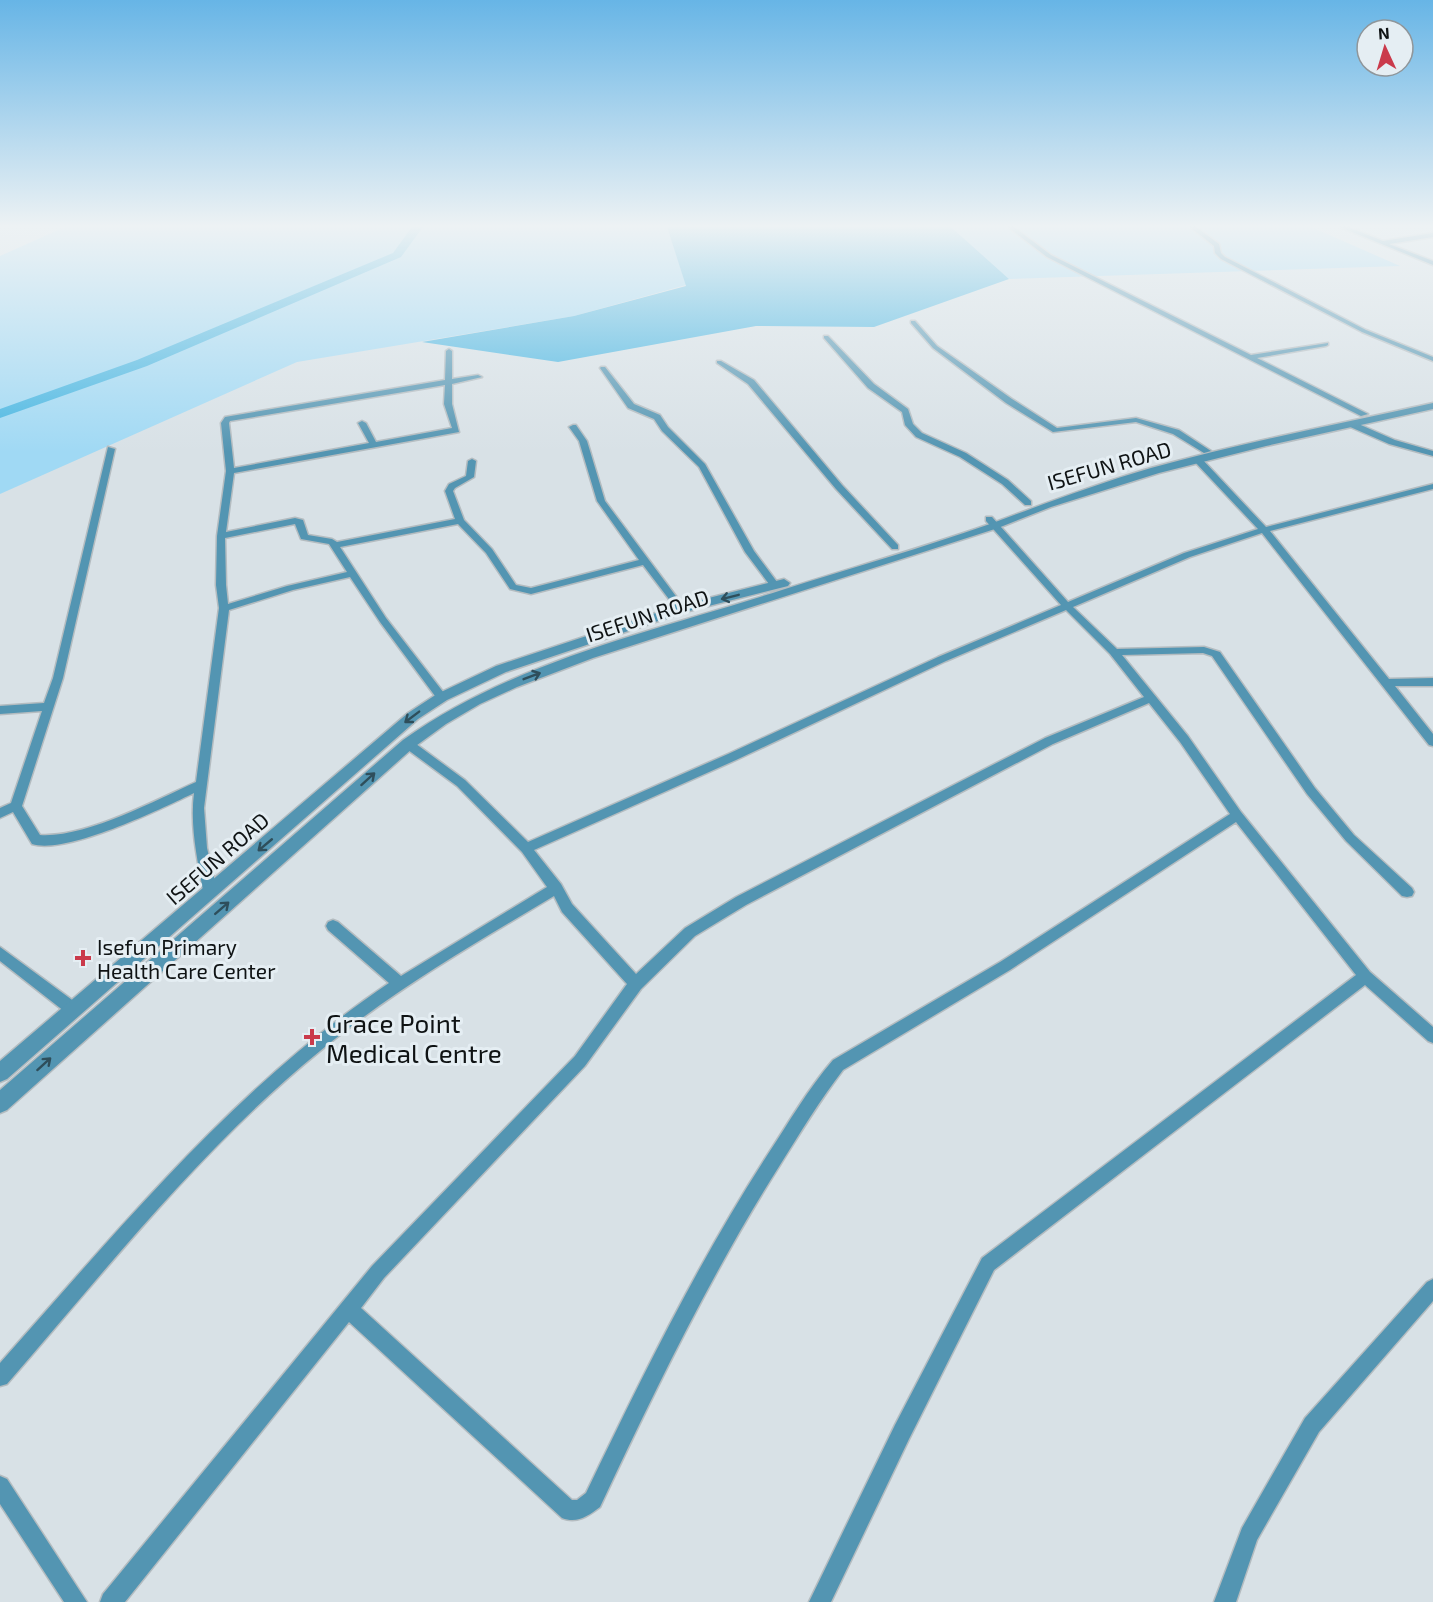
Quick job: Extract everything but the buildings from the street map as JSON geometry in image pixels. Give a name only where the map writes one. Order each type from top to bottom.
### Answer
[{"type":"street","points":[[1141,302],[1364,414]]},
{"type":"street","points":[[1308,302],[1364,331],[1433,359]]},
{"type":"street","points":[[913,322],[935,347],[1009,401],[1056,430],[1136,420],[1176,432],[1203,456],[1433,742]]},
{"type":"street","points":[[826,337],[871,386],[905,411],[909,425],[919,435],[963,455],[1005,482],[1028,503]]},
{"type":"street","points":[[1251,357],[1326,344]]},
{"type":"street","points":[[230,471],[456,430],[448,404],[449,351]]},
{"type":"street","points":[[719,362],[751,382],[839,487],[895,548]]},
{"type":"street","points":[[603,368],[631,406],[657,417],[665,429],[702,466],[750,552],[775,586]]},
{"type":"street","points":[[210,890],[201,848],[198,808],[199,785],[225,609],[221,585],[221,536],[230,471],[225,423],[228,418],[478,377]]},
{"type":"street","name":"ISEFUN ROAD","points":[[0,1103],[408,744],[456,711],[498,688],[1103,485],[1364,414],[1433,399]]},
{"type":"street","name":"ISEFUN ROAD","points":[[0,1073],[413,716],[442,697],[501,669],[681,609],[775,586],[895,548],[991,523],[1028,503],[1096,480],[1433,406]]},
{"type":"street","points":[[362,423],[373,444]]},
{"type":"street","points":[[1351,424],[1392,442],[1433,454]]},
{"type":"street","points":[[573,427],[583,441],[602,501],[615,522],[681,609]]},
{"type":"street","points":[[111,449],[58,678],[16,806],[36,840],[49,842],[100,828],[174,798],[199,785]]},
{"type":"street","points":[[472,461],[470,477],[452,486],[449,491],[460,521],[489,551],[513,587],[525,591],[646,561]]},
{"type":"street","points":[[526,848],[1066,605],[1187,555],[1264,530],[1433,486]]},
{"type":"street","points":[[221,536],[295,521],[300,522],[304,537],[332,542],[383,620],[442,697]]},
{"type":"street","points":[[335,545],[460,521]]},
{"type":"street","points":[[991,523],[1066,605],[1114,652],[1152,698],[1237,814],[1365,976],[1433,1036]]},
{"type":"street","points":[[225,609],[290,588],[352,573]]},
{"type":"street","points":[[1114,652],[1204,650],[1216,654],[1311,791],[1350,838],[1407,892]]},
{"type":"street","points":[[1386,683],[1433,682]]},
{"type":"street","points":[[111,1602],[378,1272],[580,1061],[636,984],[690,932],[741,901],[1049,741],[1152,698]]},
{"type":"street","points":[[0,710],[48,707]]},
{"type":"street","points":[[408,744],[461,783],[526,848],[574,916],[636,984]]},
{"type":"street","points":[[174,798],[198,808]]},
{"type":"street","points":[[0,813],[16,806]]},
{"type":"street","points":[[349,1308],[569,1511],[581,1509],[593,1500],[662,1356],[736,1219],[821,1086],[838,1065],[1005,966],[1237,814]]},
{"type":"street","points":[[0,1377],[216,1136],[313,1048],[399,982],[556,888]]},
{"type":"street","points":[[333,926],[399,982]]},
{"type":"street","points":[[0,953],[75,1010]]},
{"type":"street","points":[[820,1602],[896,1443],[988,1263],[1365,976]]},
{"type":"street","points":[[1225,1602],[1249,1535],[1312,1425],[1433,1288]]},
{"type":"street","points":[[0,1486],[76,1602]]},
{"type":"shaded area","points":[[0,302],[625,302],[574,316],[297,362],[0,494]]},
{"type":"shaded area","points":[[627,302],[945,302],[874,327],[756,326],[558,362],[422,342],[574,316]]},
{"type":"waterway","points":[[0,414],[142,363],[287,302]]},
{"type":"place","name":"Isefun Primary Health Care Center","points":[[83,958]]},
{"type":"place","name":"Grace Point Medical Centre","points":[[312,1037]]}]
